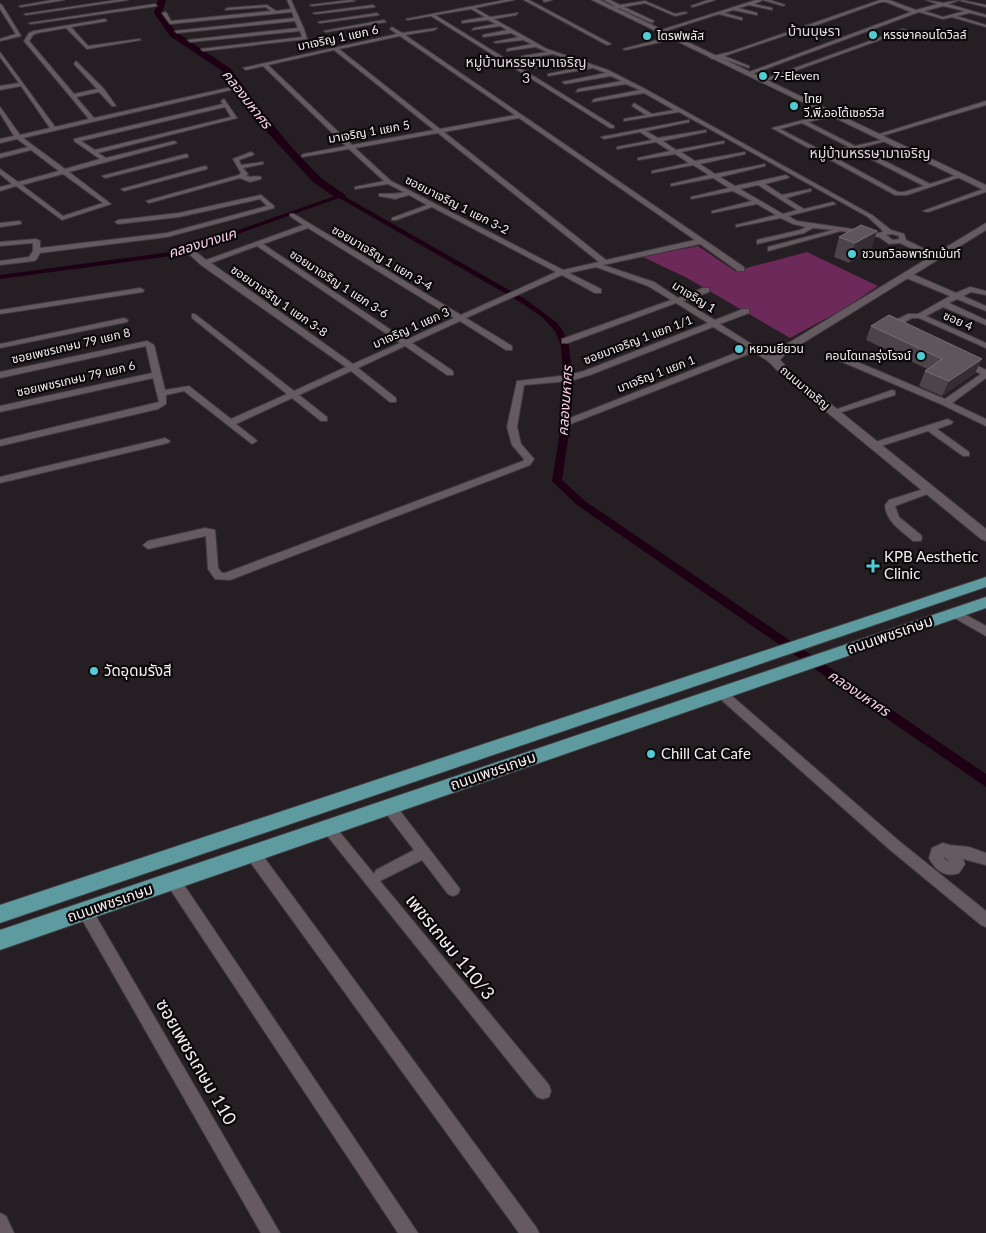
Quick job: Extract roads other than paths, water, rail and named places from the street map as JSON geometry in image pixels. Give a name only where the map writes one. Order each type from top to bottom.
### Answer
[{"type":"main road","points":[[595,0],[612,5],[668,35],[713,54],[762,81],[986,189]]},
{"type":"main road","name":"ถนนมาเจริญ","points":[[986,226],[781,352],[774,361],[833,412],[986,536]]},
{"type":"main road","name":"ถนนเพชรเกษม","points":[[0,914],[986,582]]},
{"type":"main road","name":"ถนนเพชรเกษม","points":[[0,940],[986,602]]},
{"type":"main road","points":[[318,806],[328,828]]},
{"type":"street","points":[[17,0],[36,32]]},
{"type":"street","points":[[20,6],[62,0]]},
{"type":"street","points":[[26,14],[126,0]]},
{"type":"street","points":[[312,6],[359,0]]},
{"type":"street","points":[[408,19],[433,16],[512,0]]},
{"type":"street","points":[[526,0],[609,44]]},
{"type":"street","points":[[544,1],[550,0]]},
{"type":"street","points":[[693,6],[713,0]]},
{"type":"street","points":[[741,0],[770,9]]},
{"type":"street","points":[[660,31],[761,0]]},
{"type":"street","points":[[765,0],[783,5]]},
{"type":"street","points":[[898,2],[908,0]]},
{"type":"street","points":[[928,0],[986,16]]},
{"type":"street","points":[[746,72],[916,12],[958,0]]},
{"type":"street","points":[[964,0],[986,6]]},
{"type":"street","points":[[203,50],[229,50],[305,38],[290,1],[283,3]]},
{"type":"street","points":[[349,1],[363,24]]},
{"type":"street","points":[[612,5],[646,1],[675,15],[685,13],[677,9]]},
{"type":"street","points":[[713,54],[807,27],[881,1],[887,1],[906,9],[943,18],[970,12]]},
{"type":"street","points":[[722,4],[754,14]]},
{"type":"street","points":[[0,5],[2,11],[8,17],[9,24],[18,36],[0,40]]},
{"type":"street","points":[[31,23],[155,5]]},
{"type":"street","points":[[612,5],[652,22]]},
{"type":"street","points":[[227,9],[267,6],[275,12]]},
{"type":"street","points":[[315,13],[372,6]]},
{"type":"street","points":[[453,16],[476,10],[504,8]]},
{"type":"street","points":[[746,72],[835,35],[906,9]]},
{"type":"street","points":[[164,13],[168,22],[172,22],[294,10]]},
{"type":"street","points":[[476,10],[553,53],[594,66],[645,91],[870,216],[885,233],[888,241],[902,241],[937,257]]},
{"type":"street","points":[[708,10],[740,19]]},
{"type":"street","points":[[320,22],[377,14]]},
{"type":"street","points":[[464,22],[516,14]]},
{"type":"street","points":[[692,15],[704,18]]},
{"type":"street","points":[[433,16],[612,127]]},
{"type":"street","points":[[953,16],[986,26]]},
{"type":"street","points":[[0,18],[8,17]]},
{"type":"street","points":[[177,32],[298,19]]},
{"type":"street","points":[[94,120],[27,43],[28,37],[36,32],[105,20]]},
{"type":"street","points":[[326,32],[384,21]]},
{"type":"street","points":[[625,49],[659,41],[659,38],[700,24],[693,22]]},
{"type":"street","points":[[794,24],[835,35]]},
{"type":"street","points":[[474,29],[501,25]]},
{"type":"street","points":[[68,26],[87,48],[139,40]]},
{"type":"street","points":[[392,28],[741,268]]},
{"type":"street","points":[[190,41],[302,29]]},
{"type":"street","name":"มาเจริญ 1 แยก 6","points":[[246,68],[334,48],[435,29]]},
{"type":"street","points":[[762,81],[906,30]]},
{"type":"street","points":[[0,34],[16,31]]},
{"type":"street","points":[[485,36],[512,31]]},
{"type":"street","points":[[496,42],[524,38]]},
{"type":"street","points":[[509,50],[537,45]]},
{"type":"street","points":[[334,48],[601,264]]},
{"type":"street","points":[[0,53],[54,129]]},
{"type":"street","points":[[522,58],[553,53]]},
{"type":"street","points":[[536,67],[575,60]]},
{"type":"street","points":[[76,63],[114,105]]},
{"type":"street","name":"ซอยมาเจริญ 1 แยก 3-2","points":[[264,64],[389,182],[598,291]]},
{"type":"street","points":[[550,74],[594,66]]},
{"type":"street","points":[[565,82],[611,74]]},
{"type":"street","points":[[578,92],[626,82]]},
{"type":"street","points":[[0,88],[22,84]]},
{"type":"street","points":[[0,141],[232,89]]},
{"type":"street","points":[[72,96],[102,90]]},
{"type":"street","points":[[594,101],[645,91]]},
{"type":"street","points":[[94,152],[234,118],[225,103],[76,140],[105,160]]},
{"type":"street","points":[[876,136],[986,103]]},
{"type":"street","points":[[634,105],[652,116]]},
{"type":"street","points":[[0,109],[18,137],[108,204],[62,218],[0,171]]},
{"type":"street","points":[[626,120],[680,110]]},
{"type":"street","points":[[831,114],[776,128],[897,194],[905,194],[960,176]]},
{"type":"street","name":"มาเจริญ 1 แยก 5","points":[[304,156],[521,116]]},
{"type":"street","points":[[604,137],[687,120]]},
{"type":"street","points":[[802,121],[929,186]]},
{"type":"street","points":[[641,130],[735,189],[795,223],[840,230],[885,233]]},
{"type":"street","points":[[618,148],[704,131]]},
{"type":"street","points":[[825,155],[884,140]]},
{"type":"street","points":[[640,159],[722,142]]},
{"type":"street","points":[[0,189],[174,143]]},
{"type":"street","points":[[0,156],[31,148]]},
{"type":"street","points":[[133,153],[186,200]]},
{"type":"street","points":[[241,176],[245,174],[239,167],[237,158],[252,154]]},
{"type":"street","points":[[654,172],[743,154]]},
{"type":"street","points":[[149,201],[163,179],[186,156]]},
{"type":"street","points":[[239,167],[261,163]]},
{"type":"street","points":[[673,184],[763,165]]},
{"type":"street","points":[[124,189],[205,168]]},
{"type":"street","points":[[106,176],[163,179],[241,176],[250,180],[259,178]]},
{"type":"street","points":[[693,198],[786,177]]},
{"type":"street","points":[[357,188],[389,182]]},
{"type":"street","points":[[759,183],[803,210]]},
{"type":"street","points":[[926,211],[986,189]]},
{"type":"street","points":[[781,197],[809,190]]},
{"type":"street","points":[[381,196],[396,197],[408,193]]},
{"type":"street","points":[[37,250],[167,235],[272,207],[261,196],[179,215],[118,222]]},
{"type":"street","points":[[714,212],[758,202]]},
{"type":"street","points":[[738,226],[833,204]]},
{"type":"street","points":[[394,219],[432,205]]},
{"type":"street","points":[[179,215],[188,230]]},
{"type":"street","name":"ซอยมาเจริญ 1 แยก 3-4","points":[[292,215],[307,226],[509,348]]},
{"type":"street","points":[[0,225],[19,223]]},
{"type":"street","points":[[204,263],[307,226]]},
{"type":"street","points":[[760,242],[802,232],[811,226]]},
{"type":"street","points":[[770,249],[840,230]]},
{"type":"street","points":[[0,244],[36,241],[37,250],[30,260],[0,263]]},
{"type":"street","name":"มาเจริญ 1 แยก 3","points":[[230,423],[562,272],[702,241]]},
{"type":"street","name":"ซอยมาเจริญ 1 แยก 3-6","points":[[258,244],[408,342],[450,373]]},
{"type":"street","name":"ซอยมาเจริญ 1 แยก 3-8","points":[[192,253],[353,368],[393,400]]},
{"type":"street","name":"มาเจริญ 1","points":[[601,264],[651,284],[774,361]]},
{"type":"street","points":[[907,275],[986,309]]},
{"type":"street","points":[[901,332],[895,328],[895,324],[911,316],[920,316],[955,296],[973,289],[986,293]]},
{"type":"street","points":[[0,312],[140,290]]},
{"type":"street","points":[[565,341],[706,290]]},
{"type":"street","points":[[942,303],[986,323]]},
{"type":"street","name":"ซอยมาเจริญ 1 แยก 1/1","points":[[148,545],[212,532],[213,569],[219,576],[226,577],[527,463],[529,459],[517,445],[512,427],[518,385],[525,381],[569,378],[746,312]]},
{"type":"street","points":[[195,316],[324,419]]},
{"type":"street","name":"ซอย 4","points":[[920,316],[986,346]]},
{"type":"street","points":[[0,346],[124,320]]},
{"type":"street","name":"ซอยเพชรเกษม 79 แยก 8","points":[[0,375],[147,343],[150,346],[158,374]]},
{"type":"street","name":"มาเจริญ 1 แยก 1","points":[[568,422],[754,348]]},
{"type":"street","points":[[836,356],[946,403],[986,423]]},
{"type":"street","points":[[946,403],[986,374],[960,361]]},
{"type":"street","points":[[0,443],[162,404],[158,374]]},
{"type":"street","name":"ซอยเพชรเกษม 79 แยก 6","points":[[0,409],[158,374]]},
{"type":"street","points":[[161,393],[186,388],[252,441]]},
{"type":"street","points":[[833,412],[892,393]]},
{"type":"street","points":[[875,445],[948,422]]},
{"type":"street","points":[[930,428],[966,454]]},
{"type":"street","points":[[0,480],[165,441]]},
{"type":"street","points":[[917,538],[894,518],[890,505],[893,502],[930,490]]},
{"type":"street","points":[[955,613],[986,632]]},
{"type":"street","points":[[722,693],[922,868],[986,920]]},
{"type":"street","points":[[388,807],[453,889]]},
{"type":"street","name":"เพชรเกษม 110/3","points":[[328,828],[543,1091]]},
{"type":"street","points":[[922,868],[936,858],[940,864],[947,868],[954,868],[958,864],[956,857],[951,851],[969,853],[986,859]]},
{"type":"street","points":[[381,875],[424,852]]},
{"type":"street","points":[[253,854],[530,1233]]},
{"type":"street","points":[[174,881],[409,1233]]},
{"type":"street","name":"ซอยเพชรเกษม 110","points":[[85,911],[271,1233]]},
{"type":"street","points":[[0,1222],[5,1233]]},
{"type":"waterway","name":"คลองมหาศร","points":[[162,0],[158,13],[173,34],[228,71],[243,92],[251,108],[262,118],[290,152],[317,180],[340,196]]},
{"type":"waterway","name":"คลองมหาศร","points":[[0,277],[179,253],[340,196],[522,300],[553,323],[559,331],[565,346],[568,363],[565,426],[557,481],[581,503],[986,781]]},
{"type":"place","name":"หรรษาคอนโดวิลล์","points":[[873,35]]},
{"type":"place","name":"ไดรฟพลัส","points":[[647,36]]},
{"type":"place","name":"7-Eleven","points":[[763,76]]},
{"type":"place","name":"ไทย วี.พี.ออโต้เซอร์วิส","points":[[794,106]]},
{"type":"place","name":"ชวนถวิลอพาร์ทเม้นท์","points":[[852,254]]},
{"type":"place","name":"หยวนยียวน","points":[[739,349]]},
{"type":"place","name":"คอนโดเทลรุ่งโรจน์","points":[[921,356]]},
{"type":"place","name":"KPB Aesthetic Clinic","points":[[873,566]]},
{"type":"place","name":"วัดอุดมรังสี","points":[[94,671]]},
{"type":"place","name":"Chill Cat Cafe","points":[[651,754]]},
{"type":"district","name":"บ้านบุษรา","points":[[814,31]]},
{"type":"district","name":"หมู่บ้านหรรษามาเจริญ 3","points":[[526,70]]},
{"type":"district","name":"หมู่บ้านหรรษามาเจริญ","points":[[870,153]]},
{"type":"water label","name":"คลองบางแค","points":[[202,243]]}]
